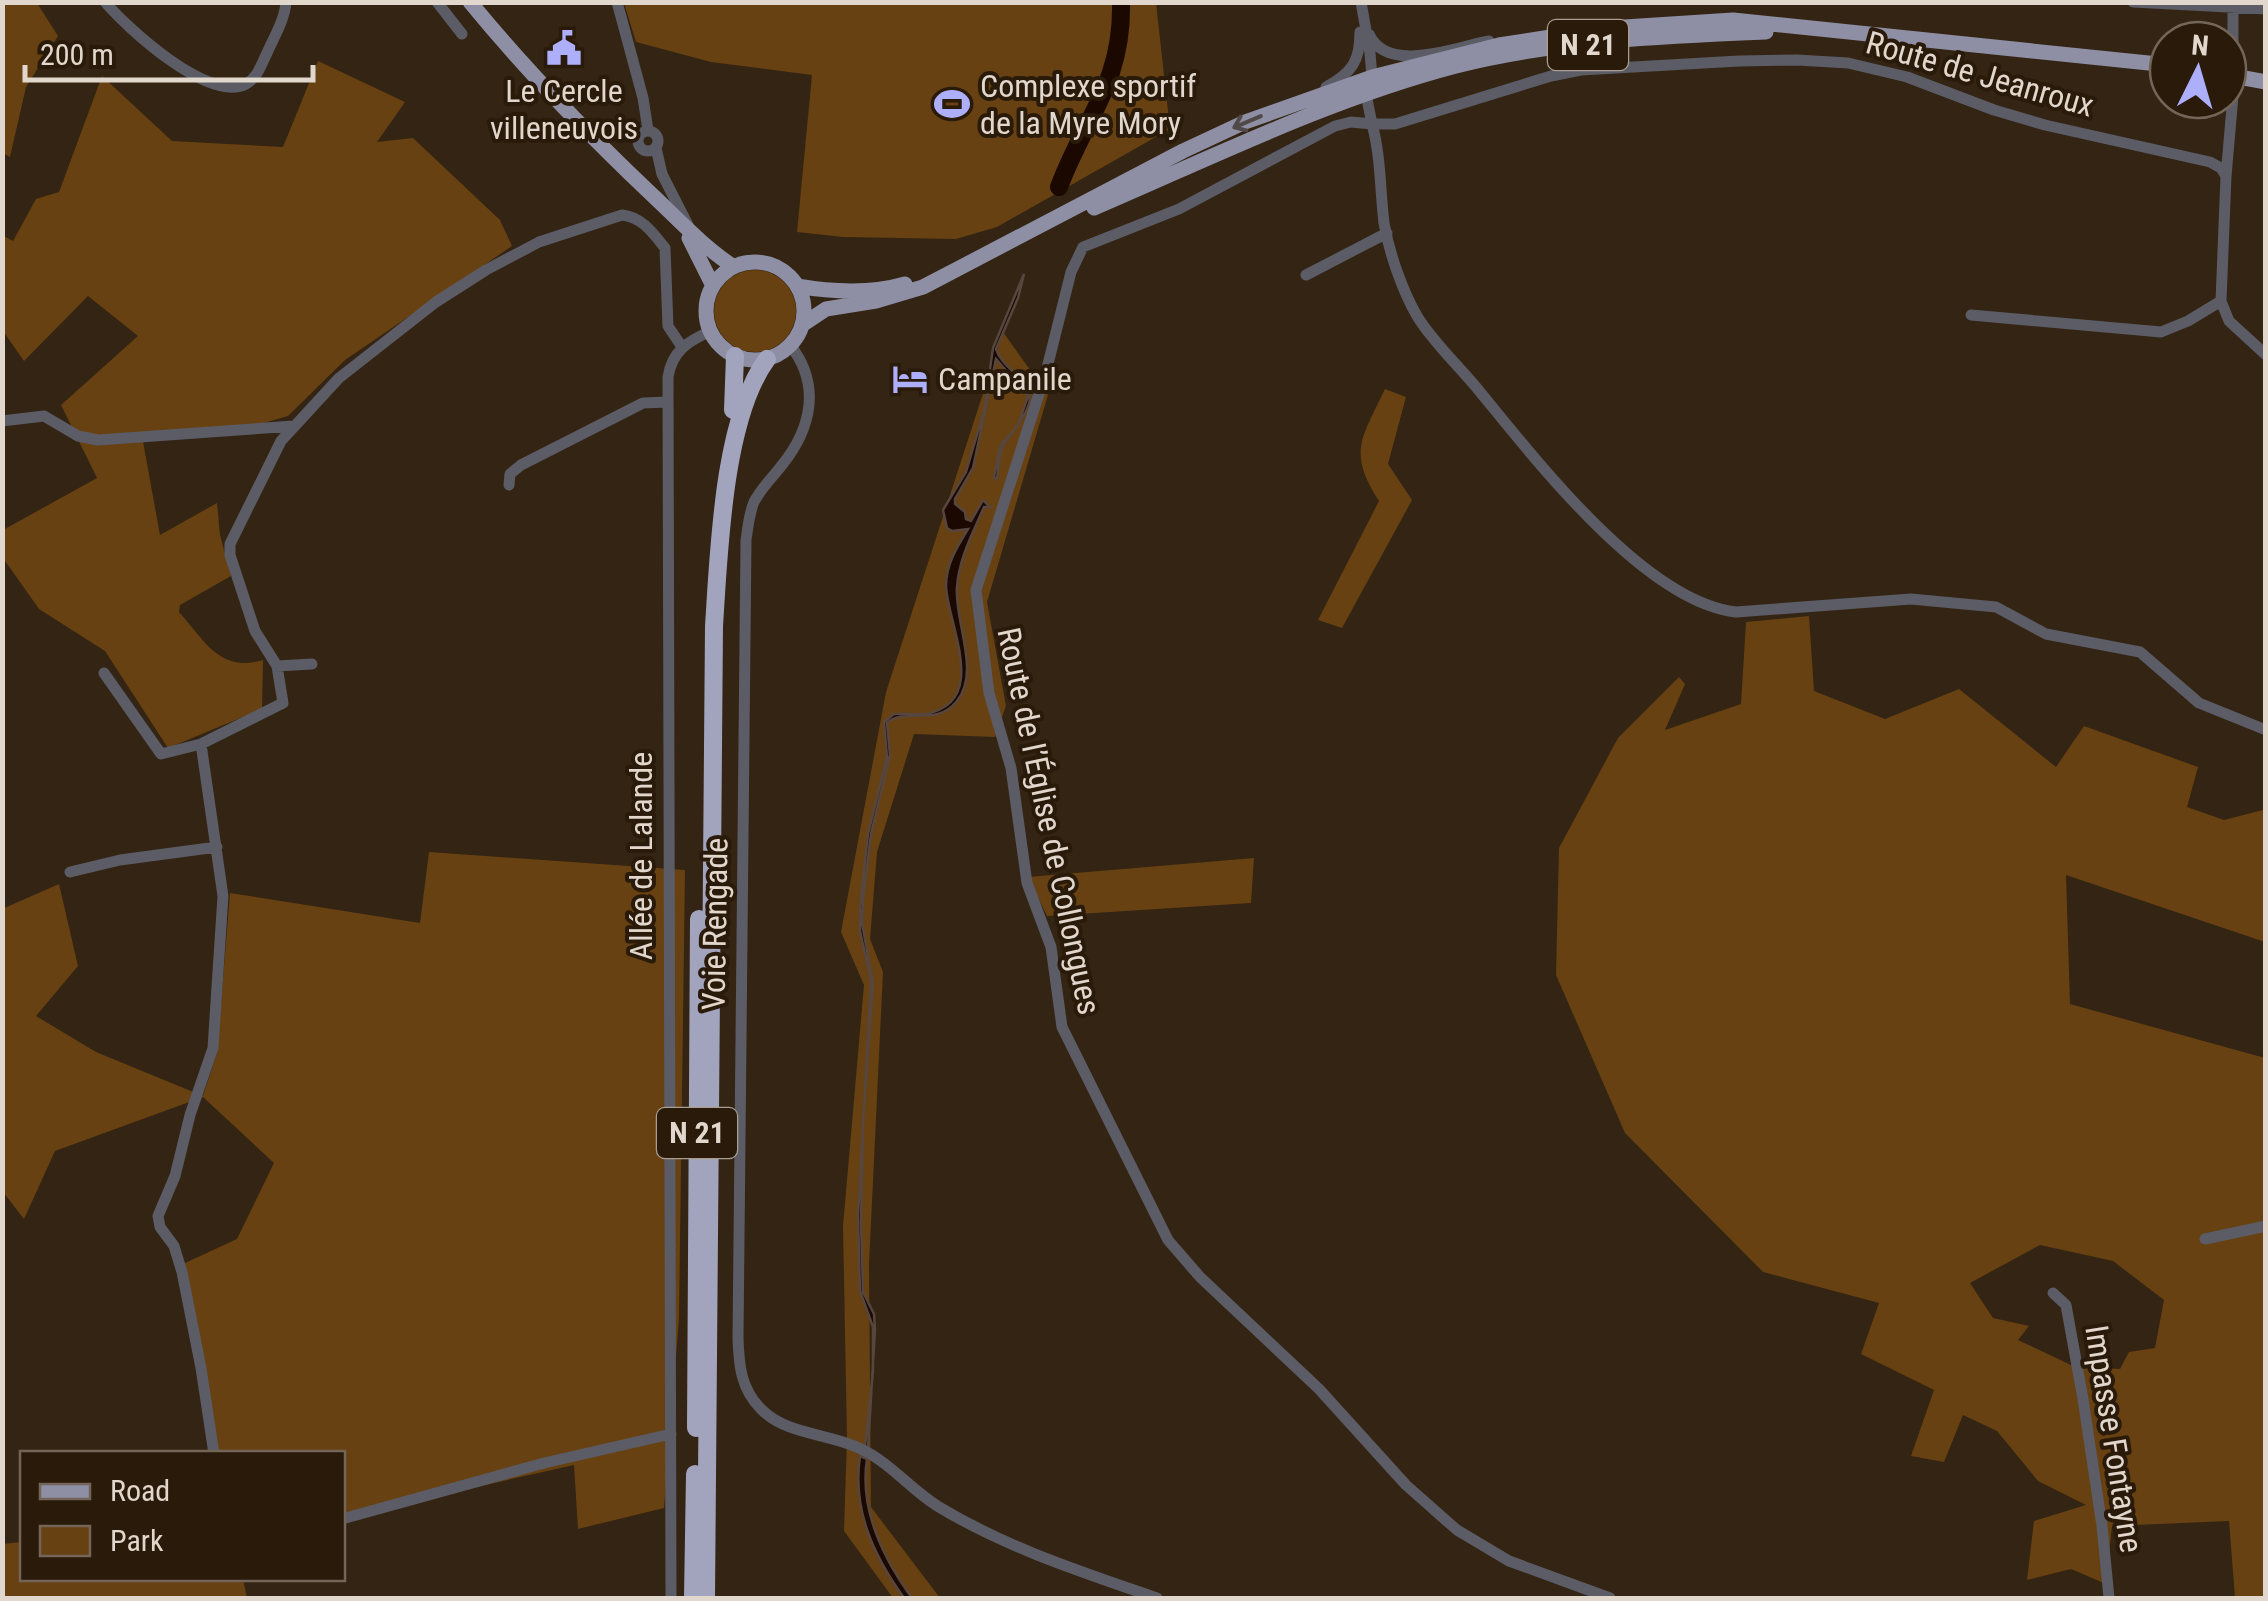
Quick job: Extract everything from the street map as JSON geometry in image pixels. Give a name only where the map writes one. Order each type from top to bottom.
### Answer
[{"type":"highway","name":"N 21","points":[[693,1598],[702,640],[710,542],[736,396],[735,356]]},
{"type":"highway","name":"N 21","points":[[706,1598],[714,626],[720,549],[737,430],[754,376],[766,359]]},
{"type":"main road","points":[[470,2],[552,96],[713,253],[734,267]]},
{"type":"main road","name":"N 21","points":[[802,325],[826,309],[900,296],[1012,242],[1183,151],[1302,101],[1372,77],[1479,49],[1562,34],[1733,20],[2148,63]]},
{"type":"main road","name":"N 21","points":[[1012,242],[1279,126],[1456,66],[1501,56],[1629,40],[1816,31]]},
{"type":"main road","points":[[673,214],[703,261],[713,286]]},
{"type":"main road","points":[[760,262],[775,266],[797,286],[804,312],[802,325],[790,346],[766,359],[735,356],[710,332],[706,310],[713,286],[734,267],[760,262]]},
{"type":"main road","name":"N 21","points":[[797,286],[822,291],[860,291],[896,287],[957,270]]},
{"type":"street","points":[[105,2],[126,27],[207,83],[226,89],[244,86],[257,76],[286,2]]},
{"type":"street","points":[[437,2],[462,34]]},
{"type":"street","points":[[617,2],[643,98],[648,130],[640,134],[640,147],[648,151],[656,148],[662,174],[692,233]]},
{"type":"street","points":[[1360,2],[1376,46],[1397,55],[1540,32],[1562,34]]},
{"type":"street","points":[[1360,2],[1372,77],[1366,94],[1387,234],[1417,317],[1530,451],[1631,556],[1683,594],[1709,606],[1736,612],[1911,600],[1996,608],[2046,634],[2140,652],[2198,703],[2266,730]]},
{"type":"street","points":[[1302,101],[1342,79],[1355,66],[1360,54],[1360,2]]},
{"type":"street","points":[[2132,2],[2266,8]]},
{"type":"street","points":[[2233,6],[2233,20]]},
{"type":"street","name":"Route de Jeanroux","points":[[1083,247],[1179,209],[1335,126],[1352,122],[1396,124],[1581,70],[1798,60],[1848,63],[1907,77],[2028,120],[2210,162],[2222,168],[2226,176]]},
{"type":"street","points":[[2231,120],[2221,302],[2228,321],[2266,355]]},
{"type":"street","points":[[104,673],[161,754],[201,744],[282,703],[278,666],[256,632],[230,555],[230,544],[281,440],[294,426],[360,361],[436,302],[486,270],[539,242],[622,215],[638,219],[665,248],[668,326],[682,347],[710,332]]},
{"type":"street","points":[[1306,275],[1387,234]]},
{"type":"street","name":"Route de l’Église de Collongues","points":[[1083,247],[1070,272],[1046,372],[976,590],[990,693],[1011,768],[1028,883],[1052,947],[1062,1027],[1168,1240],[1200,1277],[1319,1389],[1406,1485],[1457,1530],[1509,1561],[1610,1598]]},
{"type":"street","points":[[1972,315],[2161,332],[2221,302]]},
{"type":"street","name":"Voie Rengade","points":[[790,346],[808,374],[806,428],[754,503],[746,540],[740,1371],[748,1394],[779,1423],[856,1446],[936,1506],[1028,1554],[1158,1598]]},
{"type":"street","name":"Allée de Lalande","points":[[671,1598],[668,402],[670,366],[682,347]]},
{"type":"street","points":[[510,485],[510,474],[521,465],[643,403],[668,402]]},
{"type":"street","points":[[2,420],[38,414],[78,436],[98,440],[294,426]]},
{"type":"street","points":[[278,666],[312,664]]},
{"type":"street","points":[[201,744],[224,896],[213,1048],[175,1176],[158,1216],[182,1272],[214,1451]]},
{"type":"street","points":[[70,872],[120,860],[218,846]]},
{"type":"street","points":[[2205,1239],[2266,1226]]},
{"type":"street","name":"Impasse Fontayne","points":[[2053,1293],[2066,1306],[2080,1382],[2102,1526],[2108,1598]]},
{"type":"street","points":[[345,1518],[670,1434]]},
{"type":"green space","points":[[3,2],[37,3],[58,36],[26,87],[10,157],[3,153]]},
{"type":"green space","name":"Complexe sportif de la Myre Mory","points":[[624,3],[1156,3],[1170,129],[997,227],[956,239],[797,232],[812,75],[711,62],[636,42]]},
{"type":"green space","points":[[318,61],[405,102],[377,142],[413,138],[500,220],[512,246],[345,360],[288,416],[250,427],[142,436],[160,535],[217,503],[220,535],[231,576],[180,605],[179,612],[224,658],[248,663],[263,660],[262,709],[168,748],[105,651],[39,609],[3,558],[3,530],[97,478],[61,405],[138,336],[88,296],[24,361],[3,331],[2,235],[13,241],[36,199],[59,192],[102,76],[172,141],[283,147]]},
{"type":"green space","points":[[747,270],[763,270],[789,288],[796,311],[793,327],[784,340],[763,352],[747,352],[721,334],[714,319],[714,303],[732,277]]},
{"type":"green space","points":[[1003,332],[1048,395],[987,602],[1006,706],[995,737],[914,734],[877,852],[870,939],[883,972],[869,1265],[871,1507],[940,1598],[893,1598],[844,1531],[847,1438],[843,1226],[864,985],[841,932],[886,692]]},
{"type":"green space","points":[[1385,389],[1406,397],[1388,464],[1412,500],[1342,628],[1318,620],[1379,501],[1363,470],[1361,445]]},
{"type":"green space","points":[[1809,616],[1814,691],[1885,719],[1959,689],[2056,767],[2084,726],[2198,767],[2187,807],[2224,820],[2263,810],[2266,813],[2265,942],[2066,875],[2070,1004],[2265,1058],[2265,1598],[2235,1598],[2229,1521],[2112,1526],[2106,1584],[2071,1569],[2027,1580],[2034,1521],[2086,1505],[2038,1481],[1997,1431],[1963,1415],[1944,1462],[1911,1456],[1934,1390],[1861,1354],[1879,1303],[1763,1272],[1625,1133],[1556,975],[1559,848],[1618,738],[1679,677],[1685,684],[1665,730],[1741,704],[1746,622]],"holes":[[[2040,1245],[2113,1261],[2164,1300],[2155,1348],[2129,1352],[2120,1369],[2073,1366],[2018,1340],[2029,1326],[1993,1318],[1970,1283]]]},
{"type":"green space","points":[[429,852],[685,870],[679,1318],[664,1508],[578,1529],[574,1465],[345,1517],[345,1451],[219,1451],[185,1263],[237,1239],[274,1163],[203,1097],[55,1151],[24,1219],[3,1192],[2,909],[59,884],[78,966],[36,1016],[96,1052],[203,1096],[217,1053],[230,893],[420,923]]},
{"type":"green space","points":[[1254,858],[1251,903],[1047,916],[1028,877]]},
{"type":"green space","points":[[20,1542],[20,1581],[243,1581],[247,1598],[3,1598],[2,1544]]},
{"type":"shaded area","points":[[1024,274],[996,349],[1026,387],[1030,399],[1028,407],[1018,424],[1028,396],[996,359],[973,468],[955,499],[971,521],[983,500],[990,507],[984,507],[958,576],[957,600],[967,661],[964,689],[949,709],[940,713],[903,716],[887,723],[890,755],[871,834],[863,899],[862,923],[873,983],[864,1106],[871,981],[860,931],[860,906],[868,834],[887,757],[884,722],[894,714],[925,714],[945,707],[956,695],[961,660],[946,578],[968,529],[947,528],[943,510],[966,472],[984,411],[993,348]]},
{"type":"shaded area","points":[[1015,428],[1002,448],[997,479],[994,477],[1000,446]]},
{"type":"shaded area","points":[[863,1128],[863,1292],[874,1314],[873,1364],[873,1327],[860,1291],[858,1216]]},
{"type":"shaded area","points":[[872,1382],[868,1448],[865,1447]]},
{"type":"shaded area","points":[[860,1456],[867,1459],[867,1497],[876,1533],[912,1598],[904,1598],[893,1582],[867,1531],[859,1494]]},
{"type":"waterway","points":[[1059,187],[1109,78],[1120,30],[1121,2]]},
{"type":"place","name":"Le Cercle villeneuvois","points":[[564,48]]},
{"type":"place","name":"Complexe sportif de la Myre Mory","points":[[952,104]]},
{"type":"place","name":"Campanile","points":[[910,379]]}]
